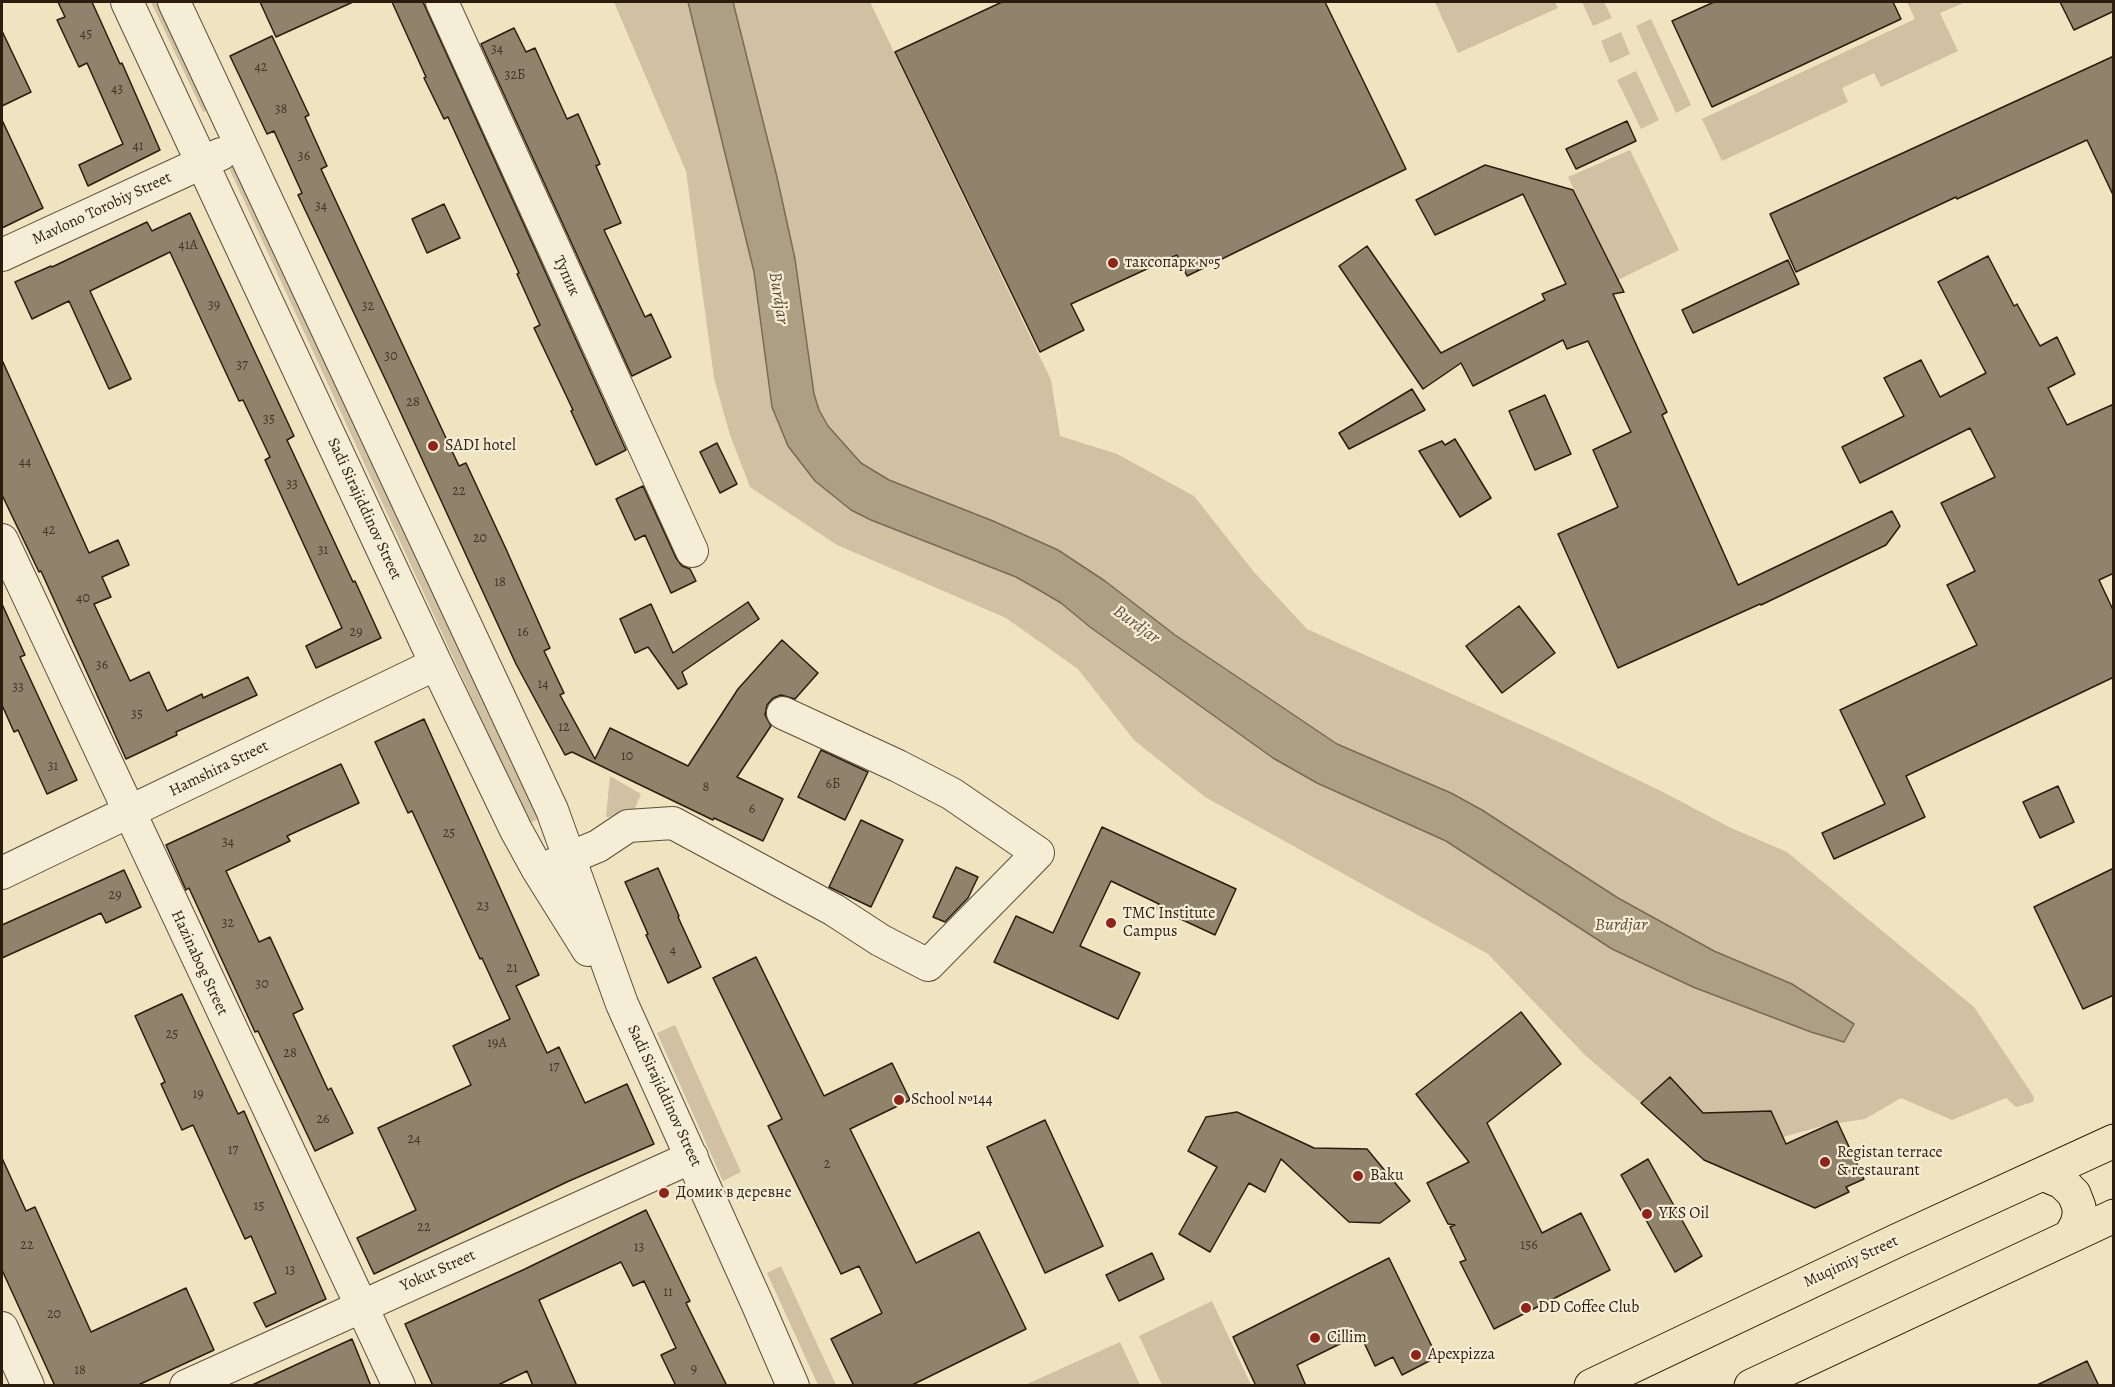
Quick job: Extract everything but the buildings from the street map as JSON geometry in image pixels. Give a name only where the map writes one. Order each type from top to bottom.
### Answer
[{"type":"main road","name":"Muqimiy Street","points":[[1591,1386],[2114,1141]]},
{"type":"main road","points":[[2043,1174],[2062,1182],[2074,1194],[2079,1207],[2079,1216],[2070,1236]]},
{"type":"main road","points":[[1751,1386],[2114,1216]]},
{"type":"street","name":"Sadi Sirajiddinov Street","points":[[127,2],[436,664],[516,830],[538,870],[622,1004]]},
{"type":"street","name":"Sadi Sirajiddinov Street","points":[[174,2],[552,810],[622,1004],[793,1386]]},
{"type":"street","name":"Тупик","points":[[442,2],[692,551]]},
{"type":"street","name":"Mavlono Torobiy Street","points":[[2,255],[241,145]]},
{"type":"street","name":"Hazinabog Street","points":[[2,540],[399,1386]]},
{"type":"street","name":"Hamshira Street","points":[[2,873],[436,664]]},
{"type":"street","points":[[538,870],[598,846],[628,826],[673,824],[834,909],[880,940],[928,965],[1038,853],[952,794],[898,766],[783,713]]},
{"type":"street","name":"Yokut Street","points":[[186,1386],[692,1157]]},
{"type":"street","points":[[2,1328],[28,1386]]},
{"type":"shaded area","points":[[151,2],[161,2],[211,109],[203,112]]},
{"type":"shaded area","points":[[614,2],[870,2],[1051,380],[1060,436],[1117,454],[1194,496],[1254,572],[1307,629],[1559,742],[1729,827],[1787,852],[1974,1007],[2034,1097],[2033,1102],[2016,1107],[2006,1098],[1952,1120],[1901,1098],[1865,1119],[1826,1125],[1783,1137],[1770,1112],[1703,1113],[1670,1077],[1641,1103],[1586,1056],[1488,954],[1205,797],[1134,740],[1078,669],[1006,618],[837,545],[750,487],[730,435],[714,378],[686,171]]},
{"type":"shaded area","points":[[1435,2],[1555,2],[1558,8],[1458,53]]},
{"type":"shaded area","points":[[1582,2],[1604,2],[1612,18],[1593,26]]},
{"type":"shaded area","points":[[1907,2],[1966,2],[1940,13],[1958,51],[1881,87],[1874,73],[1842,88],[1848,102],[1722,161],[1702,119],[1915,19]]},
{"type":"shaded area","points":[[1651,19],[1691,105],[1676,113],[1636,26]]},
{"type":"shaded area","points":[[1621,32],[1630,54],[1610,63],[1601,41]]},
{"type":"shaded area","points":[[1636,71],[1659,120],[1641,129],[1617,80]]},
{"type":"shaded area","points":[[1630,150],[1679,250],[1618,280],[1568,177]]},
{"type":"shaded area","points":[[238,164],[539,819],[529,823],[229,168]]},
{"type":"shaded area","points":[[610,776],[641,794],[632,815],[606,817]]},
{"type":"shaded area","points":[[675,1025],[741,1172],[723,1181],[657,1033]]},
{"type":"shaded area","points":[[781,1266],[836,1385],[818,1385],[767,1273]]},
{"type":"shaded area","points":[[1212,1301],[1251,1385],[1162,1385],[1139,1336]]},
{"type":"shaded area","points":[[1120,1342],[1140,1385],[1025,1385]]},
{"type":"water","name":"Burdjar","points":[[688,2],[733,2],[795,259],[814,394],[819,410],[828,426],[861,463],[889,480],[993,521],[1058,550],[1105,581],[1175,635],[1337,744],[1451,793],[1482,810],[1618,898],[1714,951],[1792,984],[1854,1024],[1844,1042],[1811,1032],[1693,987],[1612,949],[1446,841],[1317,783],[1273,758],[1090,627],[1061,603],[1039,590],[1016,577],[871,520],[851,510],[815,481],[788,446],[772,407],[754,272]]},
{"type":"place","name":"таксопарк №5","points":[[1113,263]]},
{"type":"place","name":"SADI hotel","points":[[433,446]]},
{"type":"place","name":"TMC Institute Campus","points":[[1111,923]]},
{"type":"place","name":"School №144","points":[[899,1100]]},
{"type":"place","name":"Registan terrace & restaurant","points":[[1825,1162]]},
{"type":"place","name":"Baku","points":[[1358,1176]]},
{"type":"place","name":"Домик в деревне","points":[[664,1193]]},
{"type":"place","name":"YKS Oil","points":[[1647,1214]]},
{"type":"place","name":"DD Coffee Club","points":[[1526,1308]]},
{"type":"place","name":"Cillim","points":[[1315,1338]]},
{"type":"place","name":"Apexpizza","points":[[1416,1355]]}]
